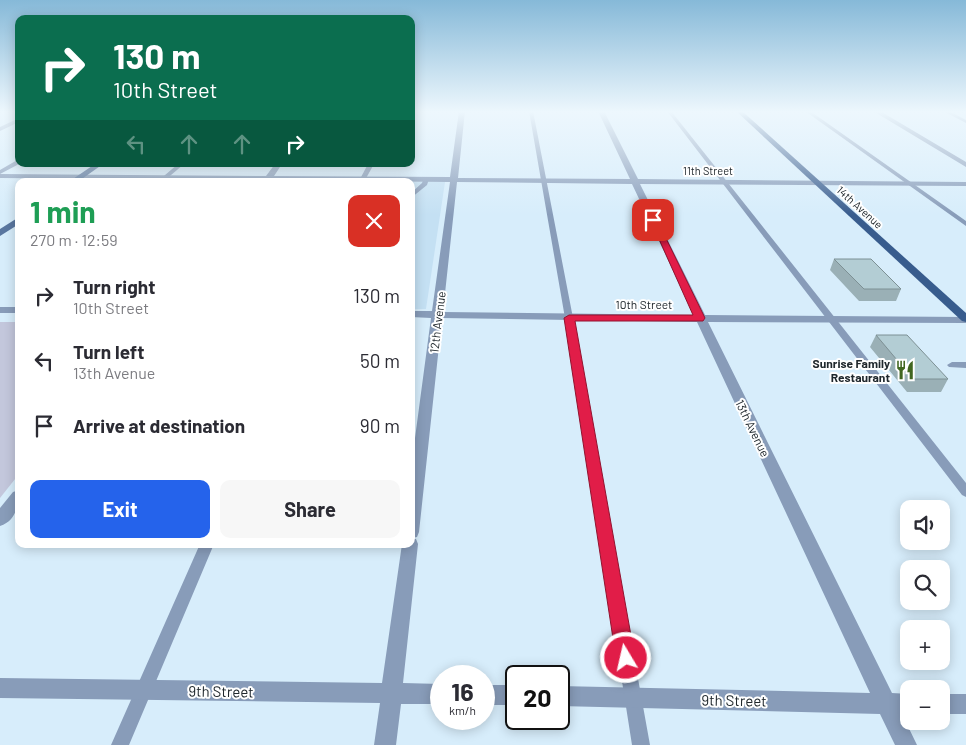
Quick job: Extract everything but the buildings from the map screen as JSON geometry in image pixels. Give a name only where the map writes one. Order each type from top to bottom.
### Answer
[{"type":"main road","name":"14th Avenue","points":[[777,146],[966,320]]},
{"type":"street","name":"12th Avenue","points":[[415,500],[458,146]]},
{"type":"street","name":"13th Avenue","points":[[617,146],[906,745]]},
{"type":"street","points":[[935,146],[966,164]]},
{"type":"street","points":[[78,178],[95,167]]},
{"type":"street","points":[[268,178],[277,167]]},
{"type":"street","name":"11th Street","points":[[0,176],[51,178]]},
{"type":"street","name":"11th Street","points":[[415,179],[966,184]]},
{"type":"street","points":[[0,234],[15,223]]},
{"type":"street","points":[[0,310],[15,310]]},
{"type":"street","name":"10th Street","points":[[415,314],[569,318],[966,320]]},
{"type":"street","points":[[0,520],[15,501]]},
{"type":"street","points":[[384,745],[409,548]]},
{"type":"street","name":"9th Street","points":[[0,688],[430,694]]},
{"type":"street","name":"9th Street","points":[[570,696],[900,704]]},
{"type":"street","points":[[950,704],[966,704]]},
{"type":"lane","points":[[538,146],[569,318],[640,745]]},
{"type":"lane","points":[[696,146],[830,320],[966,492]]},
{"type":"lane","points":[[856,146],[966,224]]},
{"type":"lane","points":[[0,172],[15,163]]},
{"type":"lane","points":[[164,178],[177,167]]},
{"type":"lane","points":[[415,193],[425,184],[426,179]]},
{"type":"lane","points":[[952,364],[966,364]]},
{"type":"lane","points":[[120,745],[205,548]]},
{"type":"shaded area","points":[[415,182],[445,182],[426,309],[415,309]]},
{"type":"shaded area","points":[[0,322],[15,322],[15,479],[0,498]]},
{"type":"place","name":"Sunrise Family Restaurant","points":[[905,370]]},
{"type":"route","points":[[626,658],[569,318],[700,318],[653,220]]}]
